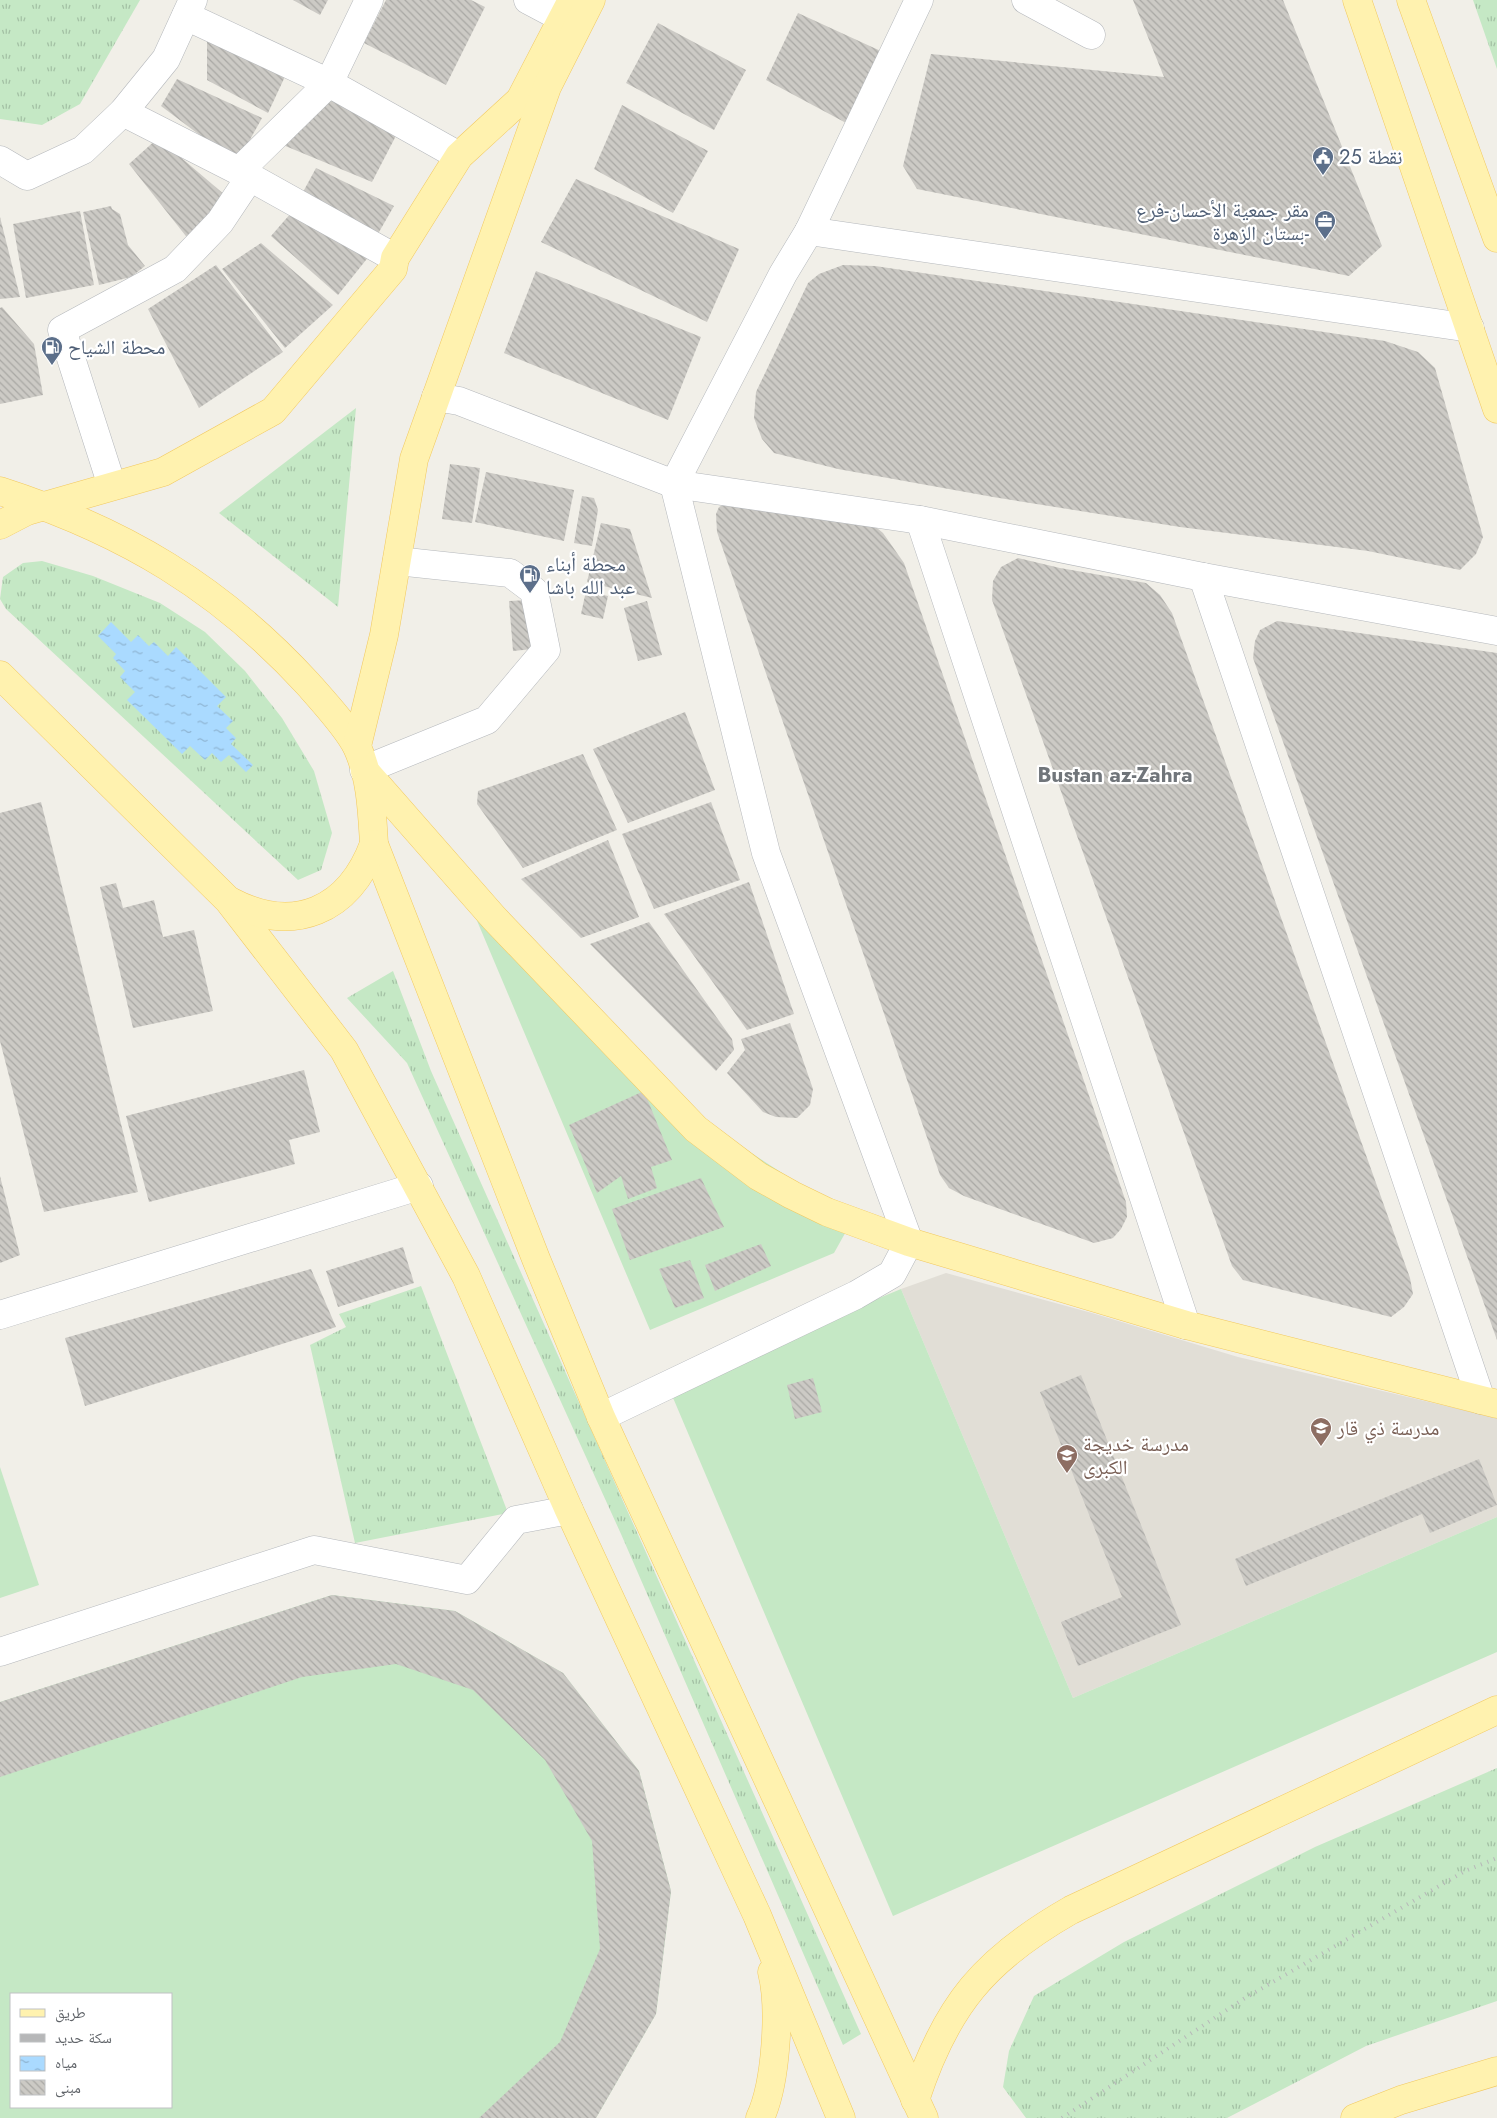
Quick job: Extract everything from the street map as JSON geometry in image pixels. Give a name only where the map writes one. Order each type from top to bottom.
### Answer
[{"type":"main road","points":[[591,0],[547,87],[414,459],[384,635],[360,758],[370,794],[374,844],[536,1259],[602,1417],[920,2109]]},
{"type":"main road","points":[[1357,0],[1497,409]]},
{"type":"main road","points":[[1411,0],[1497,238]]},
{"type":"main road","points":[[0,524],[27,512],[163,472],[273,411],[393,269],[395,258],[460,156],[520,100],[567,9]]},
{"type":"main road","points":[[0,491],[46,506],[99,528],[149,554],[197,585],[227,608],[284,658],[322,701],[360,758],[494,918],[696,1129],[758,1176],[792,1196],[827,1212],[908,1242],[1186,1325],[1489,1402]]},
{"type":"main road","points":[[0,675],[228,900],[344,1050],[466,1276],[569,1510],[757,1915],[841,2118]]},
{"type":"main road","points":[[228,900],[248,911],[271,916],[294,916],[316,910],[336,900],[353,885],[366,865],[374,844]]},
{"type":"main road","points":[[920,2109],[928,2060],[947,2022],[967,1994],[1001,1956],[1035,1930],[1080,1906],[1497,1710]]},
{"type":"main road","points":[[757,1915],[775,1985],[776,2049],[760,2118]]},
{"type":"main road","points":[[1355,2118],[1400,2100],[1497,2071]]},
{"type":"street","points":[[239,170],[330,83],[369,0]]},
{"type":"street","points":[[528,0],[567,9]]},
{"type":"street","points":[[602,1417],[856,1294],[892,1274],[908,1242],[766,853],[674,484],[783,274],[809,231],[919,0]]},
{"type":"street","points":[[1026,0],[1091,35]]},
{"type":"street","points":[[0,160],[27,176],[83,150],[123,112],[166,59],[190,8],[330,83],[460,156]]},
{"type":"street","points":[[123,112],[239,170],[395,258]]},
{"type":"street","points":[[112,486],[62,330],[175,269],[225,215],[248,180],[239,170]]},
{"type":"street","points":[[809,231],[1470,328]]},
{"type":"street","points":[[436,397],[460,401],[674,484],[920,520],[1203,577],[1497,631]]},
{"type":"street","points":[[920,520],[1186,1325]]},
{"type":"street","points":[[360,758],[487,720],[546,650],[534,591],[510,573],[396,561]]},
{"type":"street","points":[[1203,577],[1489,1402]]},
{"type":"street","points":[[0,1315],[419,1186]]},
{"type":"street","points":[[0,1652],[314,1550],[468,1580],[516,1520],[569,1510]]},
{"type":"shaded area","points":[[946,1273],[1092,1313],[1238,1357],[1497,1418],[1497,1517],[1073,1698],[901,1289]]},
{"type":"green space","points":[[0,0],[140,0],[80,104],[42,125],[0,119]]},
{"type":"green space","points":[[1473,0],[1497,0],[1497,69]]},
{"type":"green space","points":[[356,408],[338,607],[219,513]]},
{"type":"green space","points":[[42,561],[93,576],[160,603],[205,632],[245,671],[282,718],[314,771],[332,833],[321,870],[298,880],[6,609],[0,599],[3,577],[23,563]]},
{"type":"green space","points":[[475,916],[614,1064],[853,1219],[834,1253],[650,1330]]},
{"type":"green space","points":[[393,971],[431,1071],[861,2034],[843,2045],[621,1534],[407,1063],[347,998]]},
{"type":"green space","points":[[421,1286],[508,1513],[355,1543],[310,1345],[346,1327],[339,1314]]},
{"type":"green space","points":[[901,1289],[1073,1698],[1497,1517],[1497,1652],[893,1916],[668,1386]]},
{"type":"green space","points":[[0,1467],[39,1585],[0,1598]]},
{"type":"green space","points":[[332,1595],[455,1611],[563,1673],[639,1771],[671,1891],[656,2014],[596,2118],[0,2118],[0,1702]]},
{"type":"green space","points":[[1497,1768],[1497,2001],[1366,2046],[1227,2118],[1026,2118],[1003,2087],[1009,2051],[1034,1996],[1124,1942],[1315,1847]]},
{"type":"water","points":[[111,622],[131,642],[138,635],[149,646],[154,642],[168,656],[176,647],[226,697],[217,706],[233,721],[226,728],[236,738],[231,744],[253,765],[246,772],[229,755],[221,762],[212,753],[205,760],[190,746],[182,754],[127,700],[135,692],[120,677],[125,671],[113,658],[116,654],[98,636]]},
{"type":"building","points":[[293,0],[328,0],[320,15]]},
{"type":"building","points":[[386,0],[471,0],[485,7],[446,85],[364,43]]},
{"type":"building","points":[[1133,0],[1283,0],[1382,246],[1349,276],[917,189],[903,166],[931,54],[1164,77]]},
{"type":"building","points":[[798,13],[885,53],[848,124],[766,80]]},
{"type":"building","points":[[658,23],[746,70],[714,130],[626,83]]},
{"type":"building","points":[[207,33],[289,68],[268,113],[207,80]]},
{"type":"building","points":[[177,79],[262,118],[237,163],[161,106]]},
{"type":"building","points":[[317,83],[399,130],[372,182],[283,145]]},
{"type":"building","points":[[622,105],[708,151],[673,213],[594,169]]},
{"type":"building","points":[[158,138],[232,201],[189,240],[129,164]]},
{"type":"building","points":[[316,168],[394,206],[375,239],[303,192]]},
{"type":"building","points":[[576,179],[739,249],[707,322],[541,242]]},
{"type":"building","points":[[298,205],[370,255],[338,295],[271,236]]},
{"type":"building","points":[[111,206],[112,209],[120,214],[128,245],[145,266],[131,277],[99,285],[83,212]]},
{"type":"building","points":[[80,211],[94,285],[26,298],[13,224]]},
{"type":"building","points":[[0,217],[20,297],[0,299]]},
{"type":"building","points":[[261,243],[333,305],[285,348],[222,269]]},
{"type":"building","points":[[216,265],[283,352],[199,408],[148,309]]},
{"type":"building","points":[[843,265],[875,266],[1385,341],[1418,352],[1435,368],[1483,537],[1476,554],[1460,570],[1368,551],[1180,527],[993,497],[838,469],[774,453],[762,439],[754,418],[756,392],[808,283],[819,274]]},
{"type":"building","points":[[536,271],[701,337],[668,420],[504,353]]},
{"type":"building","points":[[2,307],[34,344],[43,395],[0,404],[0,308]]},
{"type":"building","points":[[450,464],[480,468],[472,523],[442,519]]},
{"type":"building","points":[[486,472],[574,490],[564,541],[475,522]]},
{"type":"building","points":[[582,496],[594,498],[598,510],[592,546],[574,543]]},
{"type":"building","points":[[738,497],[866,519],[883,533],[904,563],[1126,1202],[1127,1217],[1121,1229],[1113,1238],[1094,1243],[964,1196],[949,1188],[940,1175],[717,532],[716,514],[719,507]]},
{"type":"building","points":[[601,523],[630,529],[652,598],[587,582]]},
{"type":"building","points":[[1018,558],[1060,568],[1146,583],[1160,595],[1172,613],[1410,1278],[1413,1294],[1404,1307],[1391,1317],[1243,1280],[1232,1266],[992,600],[993,581],[1001,567]]},
{"type":"building","points":[[586,591],[608,596],[603,619],[581,614]]},
{"type":"building","points":[[529,600],[533,649],[513,651],[509,601]]},
{"type":"building","points":[[647,601],[662,655],[638,661],[624,608]]},
{"type":"building","points":[[1277,621],[1497,653],[1497,1340],[1253,658],[1255,641],[1260,630]]},
{"type":"building","points":[[685,712],[715,790],[628,823],[593,749]]},
{"type":"building","points":[[583,754],[617,830],[523,868],[477,804],[478,791]]},
{"type":"building","points":[[41,802],[138,1192],[44,1212],[0,1041],[0,813]]},
{"type":"building","points":[[711,802],[740,880],[654,909],[622,834]]},
{"type":"building","points":[[608,840],[639,917],[581,938],[521,879]]},
{"type":"building","points":[[749,882],[794,1014],[747,1030],[664,914]]},
{"type":"building","points":[[116,883],[123,908],[154,900],[163,937],[194,930],[213,1011],[133,1028],[100,887]]},
{"type":"building","points":[[649,922],[732,1039],[734,1050],[716,1071],[590,944]]},
{"type":"building","points":[[790,1023],[813,1089],[810,1105],[797,1118],[776,1117],[763,1112],[727,1073],[745,1050],[741,1039]]},
{"type":"building","points":[[304,1070],[320,1132],[289,1140],[295,1164],[149,1202],[126,1116]]},
{"type":"building","points":[[644,1091],[672,1160],[651,1167],[657,1188],[628,1199],[621,1176],[597,1193],[569,1125]]},
{"type":"building","points":[[0,1176],[20,1255],[0,1263]]},
{"type":"building","points":[[701,1178],[724,1227],[630,1260],[612,1209]]},
{"type":"building","points":[[761,1244],[771,1266],[715,1291],[705,1265]]},
{"type":"building","points":[[403,1247],[414,1283],[338,1307],[326,1271]]},
{"type":"building","points":[[690,1260],[704,1298],[675,1308],[659,1269]]},
{"type":"building","points":[[311,1269],[336,1327],[85,1406],[65,1338]]},
{"type":"building","points":[[1081,1375],[1181,1625],[1078,1666],[1061,1622],[1122,1597],[1040,1392]]},
{"type":"building","points":[[813,1378],[822,1412],[795,1419],[787,1385]]},
{"type":"building","points":[[1479,1459],[1497,1505],[1430,1533],[1422,1514],[1246,1586],[1235,1559]]},
{"type":"building","points":[[332,1595],[455,1611],[563,1673],[639,1771],[671,1891],[656,2014],[596,2118],[479,2118],[560,2042],[600,1949],[592,1841],[545,1760],[473,1690],[396,1664],[302,1677],[0,1777],[0,1702]]},
{"type":"railway","points":[[1062,2118],[1245,1998],[1465,1871],[1497,1858]]},
{"type":"place","name":"نقطة 25","points":[[1323,176]]},
{"type":"place","name":"مقر جمعية الأحسان-فرع بستان الزهرة-","points":[[1325,240]]},
{"type":"place","name":"محطة الشياح","points":[[52,366]]},
{"type":"place","name":"محطة أبناء عبد الله باشا","points":[[530,594]]},
{"type":"place","name":"مدرسة ذي قار","points":[[1321,1447]]},
{"type":"place","name":"مدرسة خديجة الكبرى","points":[[1067,1474]]},
{"type":"district","name":"Bustan az-Zahra","points":[[1115,775]]}]
